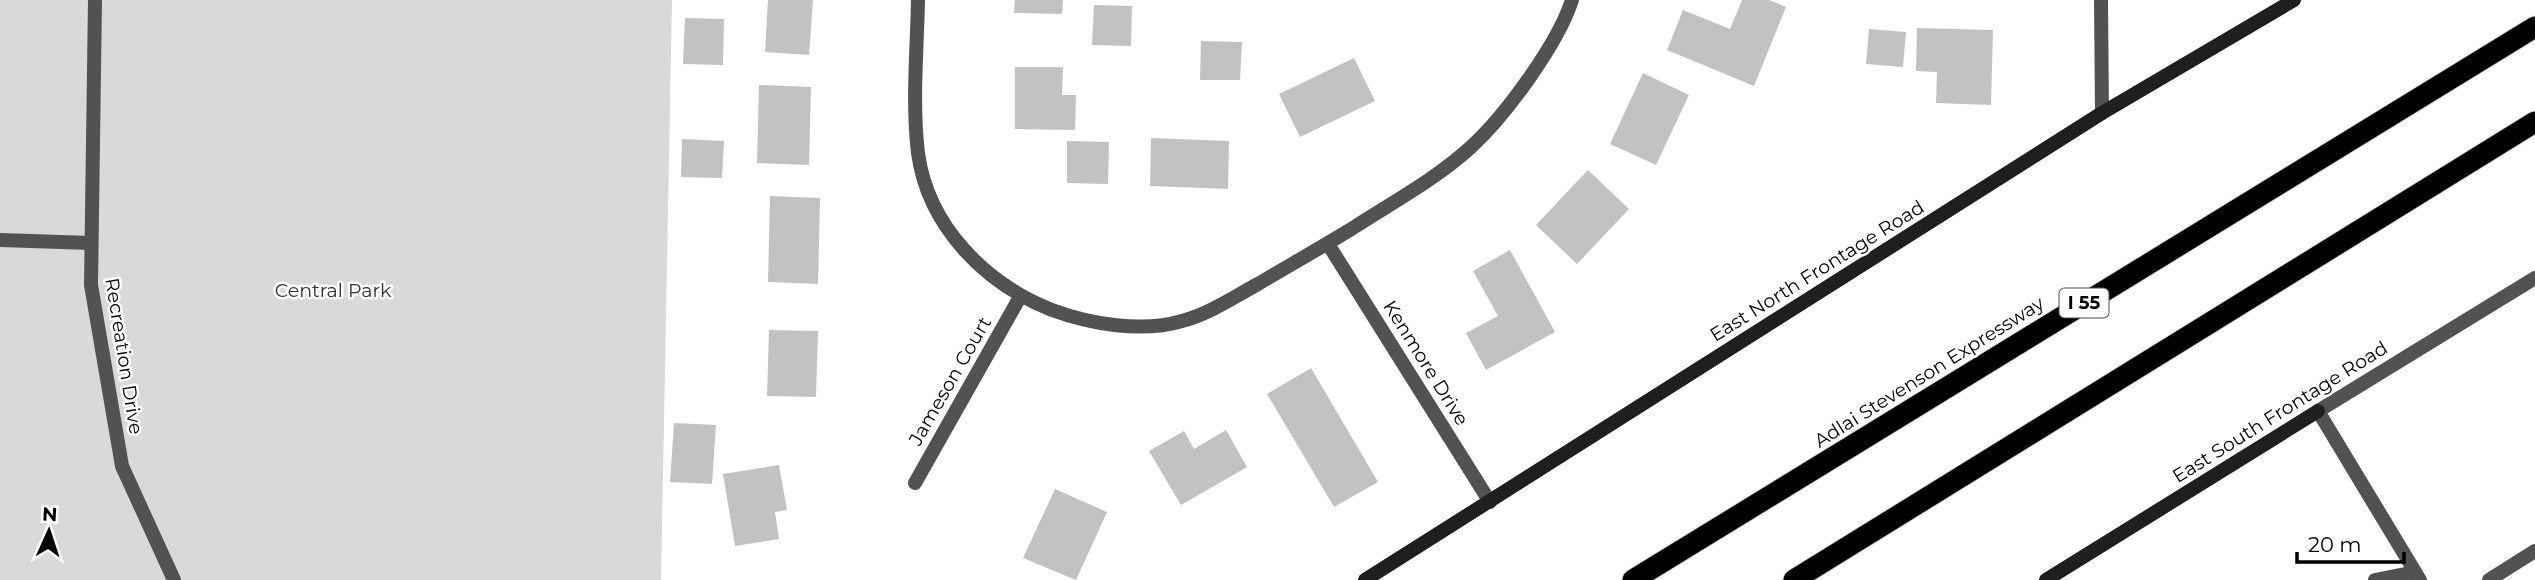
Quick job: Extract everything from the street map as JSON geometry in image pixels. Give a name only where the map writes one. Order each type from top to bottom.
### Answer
[{"type":"highway","name":"Adlai Stevenson Expressway","points":[[1633,580],[2535,27]]},
{"type":"highway","points":[[1794,580],[2535,122]]},
{"type":"street","name":"Recreation Drive","points":[[95,0],[90,285],[122,466],[174,580]]},
{"type":"street","points":[[918,0],[915,102],[918,156],[932,200],[957,243],[986,272],[1020,297],[1075,318],[1129,326],[1181,322],[1219,305],[1328,244],[1434,177],[1472,146],[1542,61],[1572,0]]},
{"type":"street","points":[[2101,0],[2102,113]]},
{"type":"street","name":"East North Frontage Road","points":[[1365,580],[2102,113],[2294,0]]},
{"type":"street","points":[[0,240],[91,243]]},
{"type":"street","name":"Kenmore Drive","points":[[1328,244],[1490,502]]},
{"type":"street","name":"East South Frontage Road","points":[[2046,580],[2535,278]]},
{"type":"street","name":"Jameson Court","points":[[915,483],[1020,297]]},
{"type":"street","points":[[2318,411],[2418,576],[2375,580]]},
{"type":"street","points":[[2489,580],[2535,551]]},
{"type":"green space","name":"Central Park","points":[[0,0],[672,0],[661,580],[0,580]]},
{"type":"building","points":[[768,0],[813,0],[809,55],[765,52]]},
{"type":"building","points":[[1015,0],[1063,0],[1062,14],[1014,13]]},
{"type":"building","points":[[1742,0],[1769,0],[1786,7],[1754,86],[1667,50],[1683,10],[1730,29]]},
{"type":"building","points":[[1094,5],[1132,6],[1131,46],[1092,45]]},
{"type":"building","points":[[685,18],[724,19],[723,65],[683,64]]},
{"type":"building","points":[[1917,28],[1993,30],[1991,105],[1936,103],[1937,72],[1916,71]]},
{"type":"building","points":[[1869,29],[1906,32],[1903,67],[1866,64]]},
{"type":"building","points":[[1201,41],[1242,42],[1240,80],[1200,80]]},
{"type":"building","points":[[1354,58],[1375,101],[1300,137],[1279,94]]},
{"type":"building","points":[[1015,67],[1063,67],[1062,95],[1076,95],[1075,130],[1015,129]]},
{"type":"building","points":[[1643,73],[1689,95],[1656,165],[1610,144]]},
{"type":"building","points":[[759,85],[811,87],[809,165],[757,163]]},
{"type":"building","points":[[1151,138],[1229,141],[1228,189],[1150,186]]},
{"type":"building","points":[[682,139],[724,141],[722,178],[681,177]]},
{"type":"building","points":[[1067,141],[1109,142],[1108,184],[1067,183]]},
{"type":"building","points":[[1588,170],[1629,209],[1577,264],[1536,225]]},
{"type":"building","points":[[770,196],[820,198],[818,284],[768,282]]},
{"type":"building","points":[[1510,250],[1555,332],[1486,370],[1466,333],[1498,316],[1473,271]]},
{"type":"building","points":[[769,330],[818,331],[816,397],[767,396]]},
{"type":"building","points":[[1311,368],[1378,482],[1334,507],[1267,394]]},
{"type":"building","points":[[674,423],[716,425],[712,484],[670,482]]},
{"type":"building","points":[[1226,430],[1247,467],[1181,505],[1149,451],[1184,431],[1194,449]]},
{"type":"building","points":[[779,465],[787,510],[775,512],[779,539],[735,546],[723,474]]},
{"type":"building","points":[[1055,489],[1107,512],[1076,580],[1023,558]]}]
